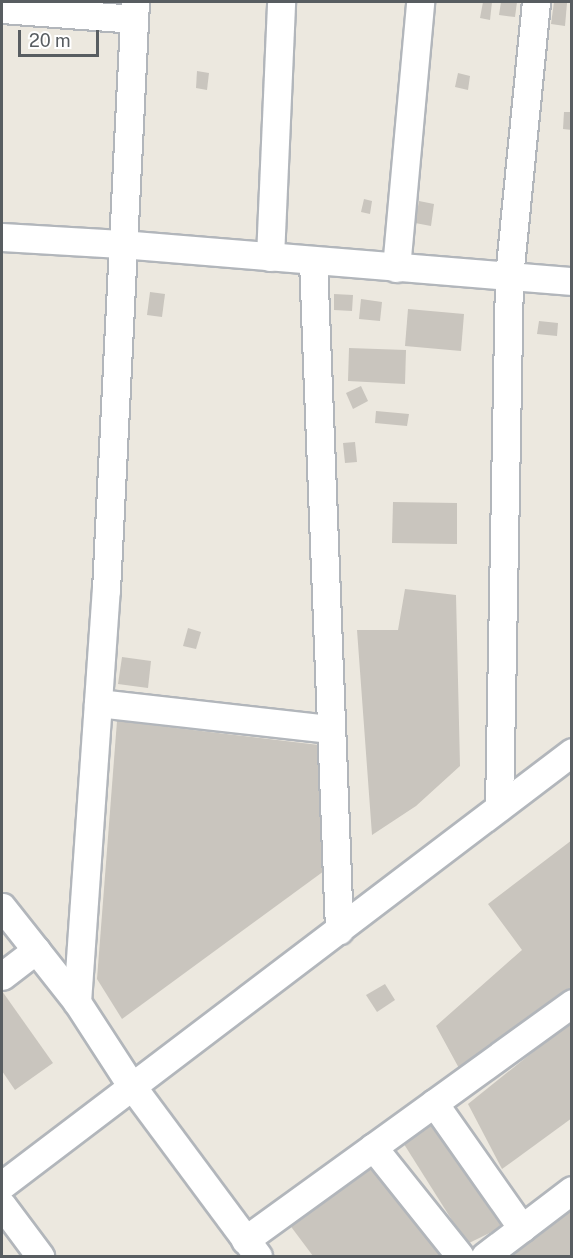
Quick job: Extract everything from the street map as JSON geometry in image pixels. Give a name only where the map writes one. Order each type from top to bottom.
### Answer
[{"type":"street","points":[[270,257],[281,2]]},
{"type":"street","points":[[396,268],[420,2]]},
{"type":"street","points":[[499,807],[509,277],[536,2]]},
{"type":"street","points":[[2,9],[135,10],[121,244],[106,590],[77,1002]]},
{"type":"street","points":[[2,237],[121,244],[572,281]]},
{"type":"street","points":[[313,261],[339,930]]},
{"type":"street","points":[[98,703],[331,729]]},
{"type":"street","points":[[2,1185],[131,1084],[339,930],[572,752]]},
{"type":"street","points":[[2,907],[77,1002],[131,1084],[252,1248],[373,1147],[572,1003]]},
{"type":"street","points":[[2,976],[36,950]]},
{"type":"street","points":[[434,1103],[522,1228]]},
{"type":"street","points":[[373,1147],[460,1257]]},
{"type":"street","points":[[485,1257],[572,1190]]},
{"type":"street","points":[[2,1205],[40,1257]]},
{"type":"building","points":[[483,2],[492,2],[490,20],[480,18]]},
{"type":"building","points":[[501,2],[517,2],[515,17],[499,15]]},
{"type":"building","points":[[554,2],[567,3],[565,26],[551,24]]},
{"type":"building","points":[[197,71],[209,73],[207,90],[196,88]]},
{"type":"building","points":[[458,73],[470,76],[468,90],[455,87]]},
{"type":"building","points":[[564,112],[572,112],[572,130],[563,129]]},
{"type":"building","points":[[364,199],[372,201],[370,214],[361,212]]},
{"type":"building","points":[[419,201],[434,204],[431,226],[415,223]]},
{"type":"building","points":[[150,292],[165,294],[162,317],[147,315]]},
{"type":"building","points":[[334,294],[353,295],[352,311],[334,310]]},
{"type":"building","points":[[361,299],[382,302],[380,321],[359,319]]},
{"type":"building","points":[[408,309],[464,314],[461,351],[405,346]]},
{"type":"building","points":[[539,321],[558,323],[557,336],[537,334]]},
{"type":"building","points":[[349,348],[406,350],[405,384],[348,381]]},
{"type":"building","points":[[361,386],[368,401],[353,409],[346,393]]},
{"type":"building","points":[[376,411],[409,414],[407,426],[375,423]]},
{"type":"building","points":[[355,442],[357,462],[345,463],[343,443]]},
{"type":"building","points":[[393,502],[457,503],[457,544],[392,543]]},
{"type":"building","points":[[405,589],[456,595],[460,766],[416,806],[372,835],[357,630],[398,630]]},
{"type":"building","points":[[188,628],[201,632],[196,649],[183,646]]},
{"type":"building","points":[[122,657],[151,661],[148,688],[118,684]]},
{"type":"building","points":[[117,721],[319,745],[324,871],[122,1019],[97,979]]},
{"type":"building","points":[[572,840],[572,988],[460,1070],[436,1026],[522,950],[488,904]]},
{"type":"building","points":[[385,984],[395,1000],[377,1012],[366,995]]},
{"type":"building","points":[[2,991],[53,1063],[15,1090],[2,1071]]},
{"type":"building","points":[[569,1023],[572,1025],[572,1118],[502,1169],[468,1104]]},
{"type":"building","points":[[438,1119],[510,1223],[467,1244],[402,1141]]},
{"type":"building","points":[[374,1164],[445,1256],[313,1256],[286,1220]]},
{"type":"building","points":[[572,1209],[572,1256],[510,1256]]}]
